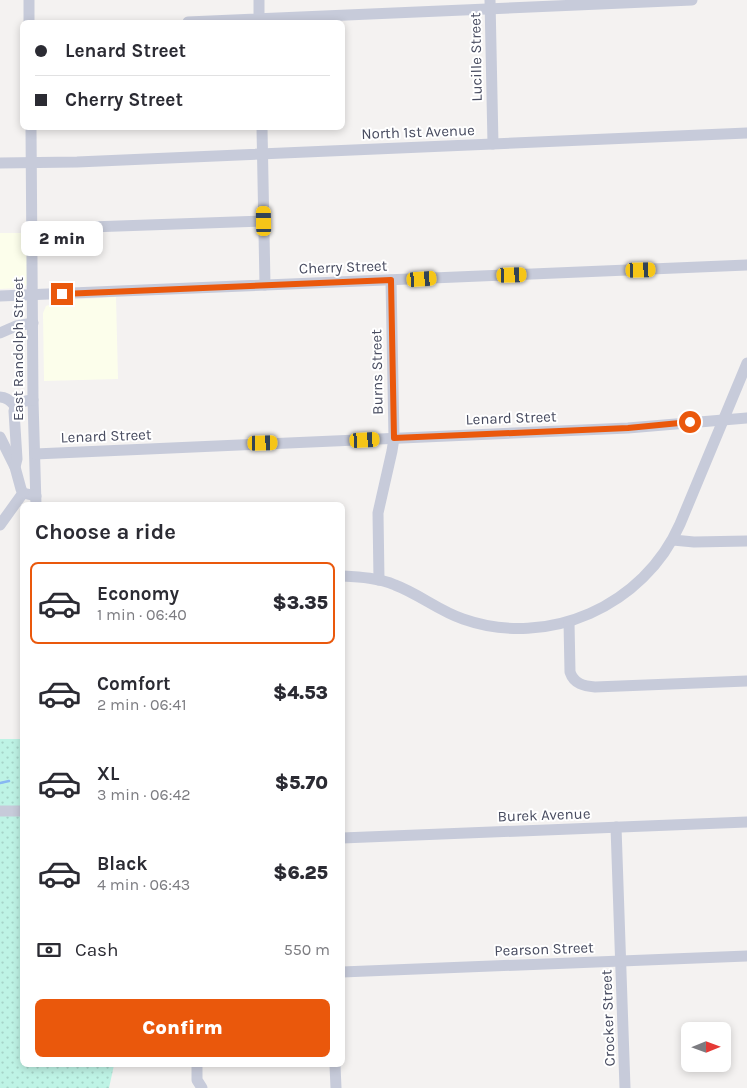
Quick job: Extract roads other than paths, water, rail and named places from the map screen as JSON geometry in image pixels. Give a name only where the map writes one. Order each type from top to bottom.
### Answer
[{"type":"street","points":[[29,0],[29,20]]},
{"type":"street","points":[[259,0],[259,20]]},
{"type":"street","points":[[273,20],[490,5],[692,0]]},
{"type":"street","name":"Lucille Street","points":[[490,5],[493,144]]},
{"type":"street","name":"East Randolph Street","points":[[31,130],[33,400],[36,501]]},
{"type":"street","points":[[262,130],[265,285]]},
{"type":"street","name":"North 1st Avenue","points":[[0,164],[747,133]]},
{"type":"street","points":[[32,228],[264,221]]},
{"type":"street","name":"Cherry Street","points":[[0,296],[747,264]]},
{"type":"street","name":"Burns Street","points":[[379,580],[378,508],[394,438],[391,280]]},
{"type":"street","points":[[0,334],[16,326],[33,323]]},
{"type":"street","points":[[345,576],[379,580],[398,586],[456,616],[477,623],[495,626],[523,628],[569,622],[602,608],[625,593],[654,566],[673,540],[747,363]]},
{"type":"street","points":[[0,397],[11,401],[15,406]]},
{"type":"street","points":[[15,467],[17,458],[15,406],[20,402],[33,400]]},
{"type":"street","name":"Lenard Street","points":[[35,454],[628,428],[747,418]]},
{"type":"street","points":[[0,438],[15,467],[21,490],[36,501]]},
{"type":"street","points":[[0,525],[23,493]]},
{"type":"street","points":[[673,540],[694,542],[747,541]]},
{"type":"street","points":[[569,622],[570,672],[573,679],[582,685],[595,687],[747,681]]},
{"type":"street","points":[[0,811],[20,810]]},
{"type":"street","name":"Burek Avenue","points":[[345,838],[747,822]]},
{"type":"street","name":"Crocker Street","points":[[616,827],[625,1088]]},
{"type":"street","name":"Pearson Street","points":[[345,972],[747,956]]},
{"type":"street","points":[[197,1067],[197,1080],[202,1088]]},
{"type":"street","points":[[335,1067],[336,1088]]},
{"type":"waterway","points":[[0,783],[9,781]]}]
